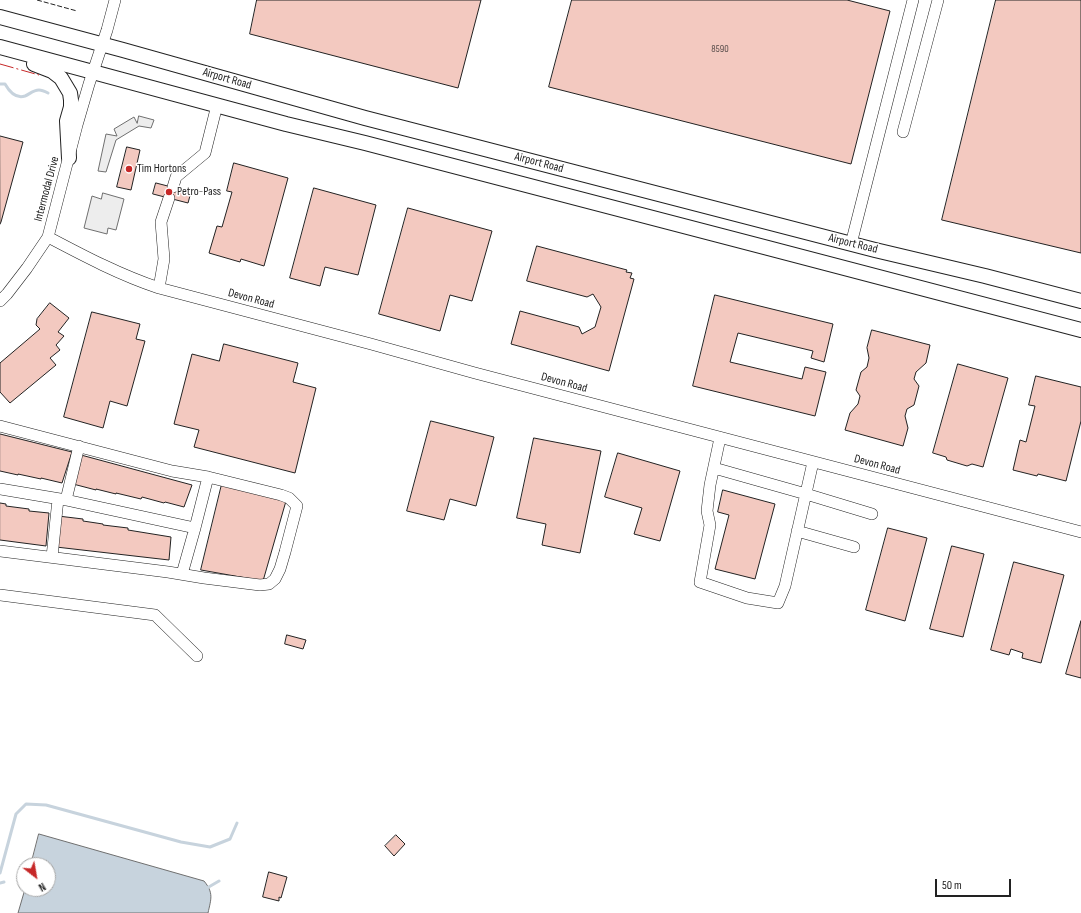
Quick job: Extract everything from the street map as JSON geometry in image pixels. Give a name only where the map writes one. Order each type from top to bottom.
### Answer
[{"type":"main road","name":"Airport Road","points":[[0,17],[372,120],[851,244],[1081,301]]},
{"type":"main road","name":"Airport Road","points":[[0,47],[93,71],[217,106],[733,238],[1081,330]]},
{"type":"main road","points":[[0,47],[10,58],[52,71],[61,78],[67,87],[72,100],[67,121],[69,158]]},
{"type":"street","name":"Intermodal Drive","points":[[0,301],[27,268],[48,237],[77,125],[115,0]]},
{"type":"street","points":[[851,244],[913,0]]},
{"type":"street","points":[[903,132],[938,0]]},
{"type":"street","points":[[173,187],[176,177],[205,153],[217,106]]},
{"type":"street","points":[[158,288],[164,259],[161,222],[169,198]]},
{"type":"street","name":"Devon Road","points":[[48,237],[111,269],[158,288],[720,438],[1081,532]]},
{"type":"street","points":[[0,426],[172,471],[208,477],[281,495],[289,498],[297,506],[280,569],[275,579],[269,584],[260,585],[0,551]]},
{"type":"street","points":[[720,438],[710,485],[707,511],[710,525],[700,582],[747,598],[778,603],[785,586],[813,462]]},
{"type":"street","points":[[52,557],[62,499],[79,446]]},
{"type":"street","points":[[714,468],[872,514]]},
{"type":"street","points":[[182,574],[196,528],[208,477]]},
{"type":"street","points":[[0,489],[62,499],[196,528]]},
{"type":"street","points":[[797,531],[854,547]]},
{"type":"street","points":[[0,595],[155,616],[196,656]]},
{"type":"shaded area","points":[[139,116],[154,120],[151,128],[139,126],[116,140],[106,172],[98,171],[106,134],[117,136],[114,129],[134,117],[137,123]]},
{"type":"shaded area","points":[[103,193],[124,199],[116,230],[108,228],[107,234],[84,228],[92,196],[101,199]]},
{"type":"shaded area","points":[[39,834],[204,881],[211,896],[208,913],[18,913],[23,897],[56,897],[56,857],[33,857]]},
{"type":"building","points":[[257,0],[481,0],[458,88],[250,34]]},
{"type":"building","points":[[572,0],[847,0],[890,11],[851,164],[549,87]]},
{"type":"building","points":[[996,0],[1081,0],[1081,253],[942,220]]},
{"type":"building","points":[[0,136],[23,142],[0,224]]},
{"type":"building","name":"Tim Hortons","points":[[127,147],[140,150],[131,190],[117,187]]},
{"type":"building","points":[[234,163],[288,178],[264,266],[241,259],[240,262],[209,253],[217,226],[222,227],[232,192],[227,191]]},
{"type":"building","points":[[156,183],[191,192],[188,203],[153,194]]},
{"type":"building","points":[[314,188],[376,205],[358,275],[325,267],[320,286],[290,278]]},
{"type":"building","points":[[408,208],[492,231],[472,301],[450,295],[440,331],[379,314]]},
{"type":"building","points":[[537,246],[627,270],[626,272],[632,273],[630,278],[634,279],[609,371],[511,344],[520,311],[579,327],[582,334],[595,327],[601,307],[593,294],[587,297],[527,281]]},
{"type":"building","points":[[715,295],[833,324],[824,362],[811,358],[813,351],[738,333],[730,362],[802,379],[805,367],[826,372],[815,416],[693,386]]},
{"type":"building","points":[[50,303],[69,318],[58,332],[64,336],[56,345],[60,350],[50,358],[56,365],[10,403],[0,392],[0,363],[40,329],[36,325],[37,319]]},
{"type":"building","points":[[92,312],[140,324],[136,339],[145,341],[127,406],[110,401],[103,428],[64,417]]},
{"type":"building","points":[[872,330],[930,345],[926,363],[916,372],[914,379],[919,386],[914,405],[907,409],[905,416],[908,428],[903,446],[845,430],[850,413],[858,404],[860,396],[856,390],[861,372],[867,367],[869,358],[867,348]]},
{"type":"building","points":[[224,344],[298,363],[293,382],[316,388],[295,473],[194,447],[199,430],[174,424],[192,354],[219,361]]},
{"type":"building","points":[[958,364],[1008,378],[983,467],[972,464],[967,466],[947,460],[946,457],[933,453]]},
{"type":"building","points":[[1036,376],[1081,387],[1081,421],[1066,481],[1013,470],[1020,440],[1026,442],[1035,406],[1029,405]]},
{"type":"building","points":[[431,421],[494,437],[476,506],[450,499],[444,520],[407,511]]},
{"type":"building","points":[[0,434],[72,452],[62,483],[0,471]]},
{"type":"building","points":[[534,438],[601,451],[580,553],[542,545],[546,524],[517,518]]},
{"type":"building","points":[[618,453],[680,471],[660,541],[634,534],[642,508],[605,497]]},
{"type":"building","points":[[81,455],[192,485],[184,507],[142,497],[141,499],[73,484]]},
{"type":"building","points":[[222,484],[286,501],[263,581],[201,570]]},
{"type":"building","points":[[723,490],[775,504],[755,579],[715,569],[729,515],[718,512]]},
{"type":"building","points":[[0,503],[6,504],[6,506],[29,509],[29,511],[49,513],[46,546],[0,540]]},
{"type":"building","points":[[58,516],[83,519],[83,521],[171,537],[169,560],[56,547]]},
{"type":"building","points":[[888,528],[927,538],[905,621],[866,610]]},
{"type":"building","points":[[952,546],[984,554],[963,637],[930,629]]},
{"type":"building","points":[[1014,562],[1064,575],[1041,663],[1022,658],[1023,653],[1011,649],[1009,655],[991,650]]},
{"type":"building","points":[[1081,621],[1081,678],[1066,674]]},
{"type":"building","points":[[287,635],[306,640],[303,649],[285,644]]},
{"type":"building","points":[[396,835],[405,844],[394,856],[385,846]]},
{"type":"building","points":[[269,872],[287,877],[281,898],[279,897],[279,901],[263,897]]},
{"type":"waterway","points":[[0,84],[5,84],[11,92],[22,97],[37,90],[48,93]]},
{"type":"waterway","points":[[0,873],[16,814],[26,804],[46,805],[181,842],[210,847],[230,839],[237,823]]},
{"type":"waterway","points":[[207,888],[219,881]]},
{"type":"waterway","points":[[0,883],[4,882]]},
{"type":"fence","points":[[37,0],[77,11]]},
{"type":"power","points":[[0,64],[39,75]]},
{"type":"place","name":"Tim Hortons","points":[[129,169]]},
{"type":"place","name":"Petro-Pass","points":[[169,192]]}]
